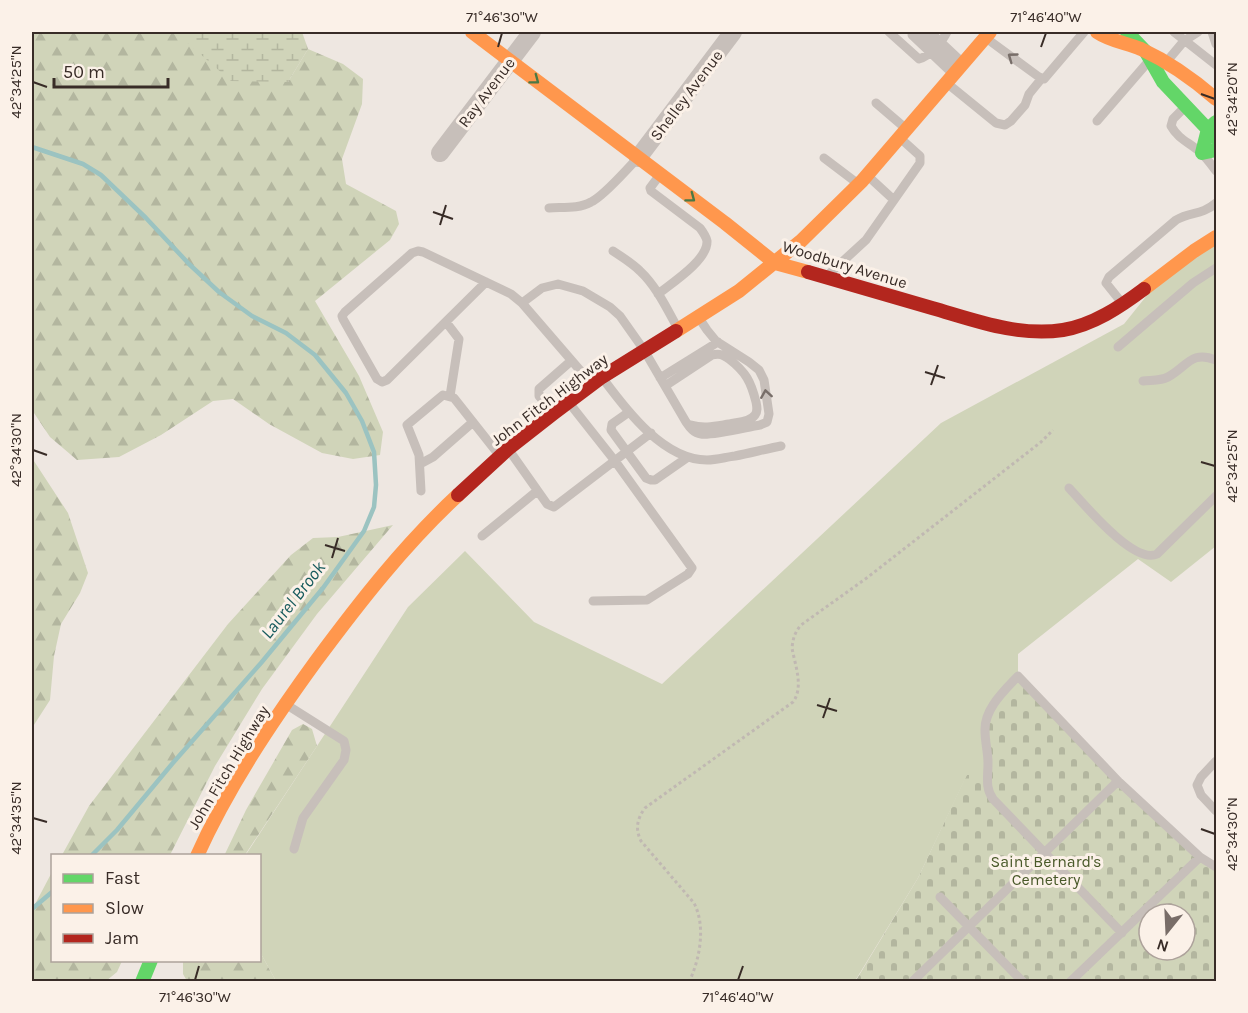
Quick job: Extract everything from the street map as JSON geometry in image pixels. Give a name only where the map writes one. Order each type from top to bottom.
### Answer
[{"type":"main road","name":"Woodbury Avenue","points":[[472,32],[775,263],[998,327],[1035,332],[1078,327],[1106,316],[1216,237]]},
{"type":"main road","points":[[1097,32],[1185,73],[1216,99]]},
{"type":"main road","points":[[1127,32],[1155,60],[1163,82],[1185,106],[1214,130],[1202,153]]},
{"type":"main road","name":"John Fitch Highway","points":[[197,854],[235,783],[285,704],[354,609],[431,520],[504,453],[554,413],[597,381],[738,291],[775,263],[815,228],[863,180],[988,34]]},
{"type":"main road","points":[[1202,153],[1216,150]]},
{"type":"main road","points":[[142,981],[150,962]]},
{"type":"street","name":"Ray Avenue","points":[[440,153],[532,32]]},
{"type":"street","name":"Shelley Avenue","points":[[638,158],[733,32]]},
{"type":"lane","points":[[889,32],[919,59],[923,59],[946,32]]},
{"type":"lane","points":[[930,32],[935,47],[955,72]]},
{"type":"lane","points":[[916,33],[935,47],[996,123],[1005,125],[1025,105],[1027,96],[1042,78],[1047,77],[1083,32]]},
{"type":"lane","points":[[1174,32],[1216,65]]},
{"type":"lane","points":[[1097,121],[1155,60],[1198,32]]},
{"type":"lane","points":[[1212,32],[1216,44]]},
{"type":"lane","points":[[988,34],[1042,78]]},
{"type":"lane","points":[[825,278],[866,240],[920,163],[920,156],[876,103]]},
{"type":"lane","points":[[1185,106],[1173,119],[1171,126],[1180,138],[1202,153],[1216,171]]},
{"type":"lane","points":[[549,208],[591,203],[638,158]]},
{"type":"lane","points":[[824,158],[894,200]]},
{"type":"lane","points":[[658,294],[697,262],[703,255],[707,242],[700,228],[651,191],[650,188],[660,174]]},
{"type":"lane","points":[[1124,304],[1106,283],[1109,277],[1176,220],[1204,212],[1216,203]]},
{"type":"lane","points":[[700,228],[712,213]]},
{"type":"lane","points":[[486,282],[387,380],[382,382],[377,379],[342,316],[415,251],[423,252],[486,282],[510,294],[522,303],[571,361],[597,381],[651,433],[674,450],[688,457],[713,460],[781,446]]},
{"type":"lane","points":[[613,251],[641,272],[658,294],[678,329]]},
{"type":"lane","points":[[1118,347],[1193,283],[1216,268]]},
{"type":"lane","points":[[522,303],[546,286],[558,284],[583,291],[616,311],[620,316],[644,350],[683,418],[693,430],[707,434],[764,424],[769,414],[764,380],[759,370],[718,342],[698,316]]},
{"type":"lane","points":[[446,322],[459,342],[450,396]]},
{"type":"lane","points":[[662,382],[718,342]]},
{"type":"lane","points":[[662,382],[716,353],[741,368],[750,382],[757,409],[755,416],[748,420],[699,427],[690,425],[683,418]]},
{"type":"lane","points":[[1143,381],[1168,377],[1198,357],[1206,356],[1216,360]]},
{"type":"lane","points":[[554,413],[539,396],[538,391],[571,361]]},
{"type":"lane","points":[[421,491],[419,455],[407,425],[443,395],[454,398],[547,504],[554,507],[651,433]]},
{"type":"lane","points":[[569,402],[615,461],[692,568],[688,574],[647,600],[593,601]]},
{"type":"lane","points":[[629,412],[612,424],[610,430],[646,478],[655,480],[688,457]]},
{"type":"lane","points":[[420,464],[433,458],[474,422]]},
{"type":"lane","points":[[1069,488],[1123,544],[1141,554],[1152,556],[1216,496]]},
{"type":"lane","points":[[482,536],[537,491]]},
{"type":"lane","points":[[1122,933],[993,799],[987,789],[986,719],[995,703],[1018,676],[1118,781],[1200,858],[1216,867]]},
{"type":"lane","points":[[285,704],[344,741],[346,750],[344,760],[303,818],[294,849]]},
{"type":"lane","points":[[1216,761],[1201,777],[1197,785],[1201,795],[1216,811]]},
{"type":"lane","points":[[912,981],[1118,781]]},
{"type":"lane","points":[[1070,981],[1200,858]]},
{"type":"lane","points":[[940,897],[1023,981]]},
{"type":"path","points":[[689,981],[694,971],[698,950],[699,918],[694,903],[641,841],[637,828],[641,813],[793,702],[799,685],[792,641],[801,625],[868,577],[1041,442],[1053,430]]},
{"type":"green space","points":[[32,32],[183,32],[183,38],[288,82],[308,49],[343,64],[363,79],[362,104],[342,159],[346,184],[396,211],[399,224],[390,240],[315,301],[359,376],[383,432],[380,455],[353,459],[322,453],[269,424],[233,399],[213,401],[161,435],[119,457],[77,460],[50,437],[32,410]]},
{"type":"green space","points":[[183,32],[302,32],[308,49],[288,82],[231,81],[182,38]]},
{"type":"green space","points":[[1216,237],[1216,546],[1171,582],[1138,559],[1018,654],[1018,676],[988,714],[988,775],[967,775],[918,878],[855,981],[276,981],[261,954],[261,854],[246,854],[408,607],[465,551],[534,622],[662,684],[941,423],[1124,324],[1164,274]]},
{"type":"green space","points":[[32,458],[68,513],[88,573],[80,593],[61,624],[54,656],[50,700],[32,728]]},
{"type":"green space","points":[[393,525],[317,614],[262,689],[215,766],[171,854],[63,854],[89,806],[228,624],[291,555],[313,538],[338,537]]},
{"type":"green space","name":"Saint Bernard's Cemetery","points":[[1018,676],[1118,781],[1216,867],[1216,981],[855,982],[918,878],[967,774],[986,719]]},
{"type":"green space","points":[[303,724],[312,729],[317,746],[246,854],[225,854],[246,810],[292,730]]},
{"type":"green space","points":[[51,874],[51,962],[122,962],[117,972],[106,981],[32,981],[32,910]]},
{"type":"green space","points":[[261,954],[276,981],[187,981],[183,974],[183,962],[261,962]]},
{"type":"waterway","name":"Laurel Brook","points":[[32,147],[83,164],[101,175],[219,292],[252,316],[286,333],[315,355],[346,393],[362,421],[374,452],[376,485],[374,507],[364,531],[323,588],[261,663],[117,830],[93,854]]},
{"type":"waterway","name":"Laurel Brook","points":[[32,909],[51,893]]},
{"type":"traffic: fast","points":[[1127,32],[1146,52],[1163,82],[1216,138]]},
{"type":"traffic: fast","points":[[1216,122],[1208,129],[1202,153],[1216,150]]},
{"type":"traffic: fast","points":[[142,982],[150,962]]},
{"type":"traffic: slow","points":[[472,32],[775,263],[808,272]]},
{"type":"traffic: slow","points":[[676,331],[739,291],[801,241],[862,181],[990,32]]},
{"type":"traffic: slow","points":[[1097,32],[1161,59],[1216,99]]},
{"type":"traffic: slow","points":[[1144,289],[1216,237]]},
{"type":"traffic: slow","points":[[198,854],[222,805],[251,756],[316,661],[383,575],[458,495]]},
{"type":"traffic: jam","points":[[808,272],[980,322],[1013,329],[1046,332],[1074,328],[1095,320],[1116,309],[1144,289]]},
{"type":"traffic: jam","points":[[458,495],[508,449],[554,413],[602,377],[676,331]]}]
